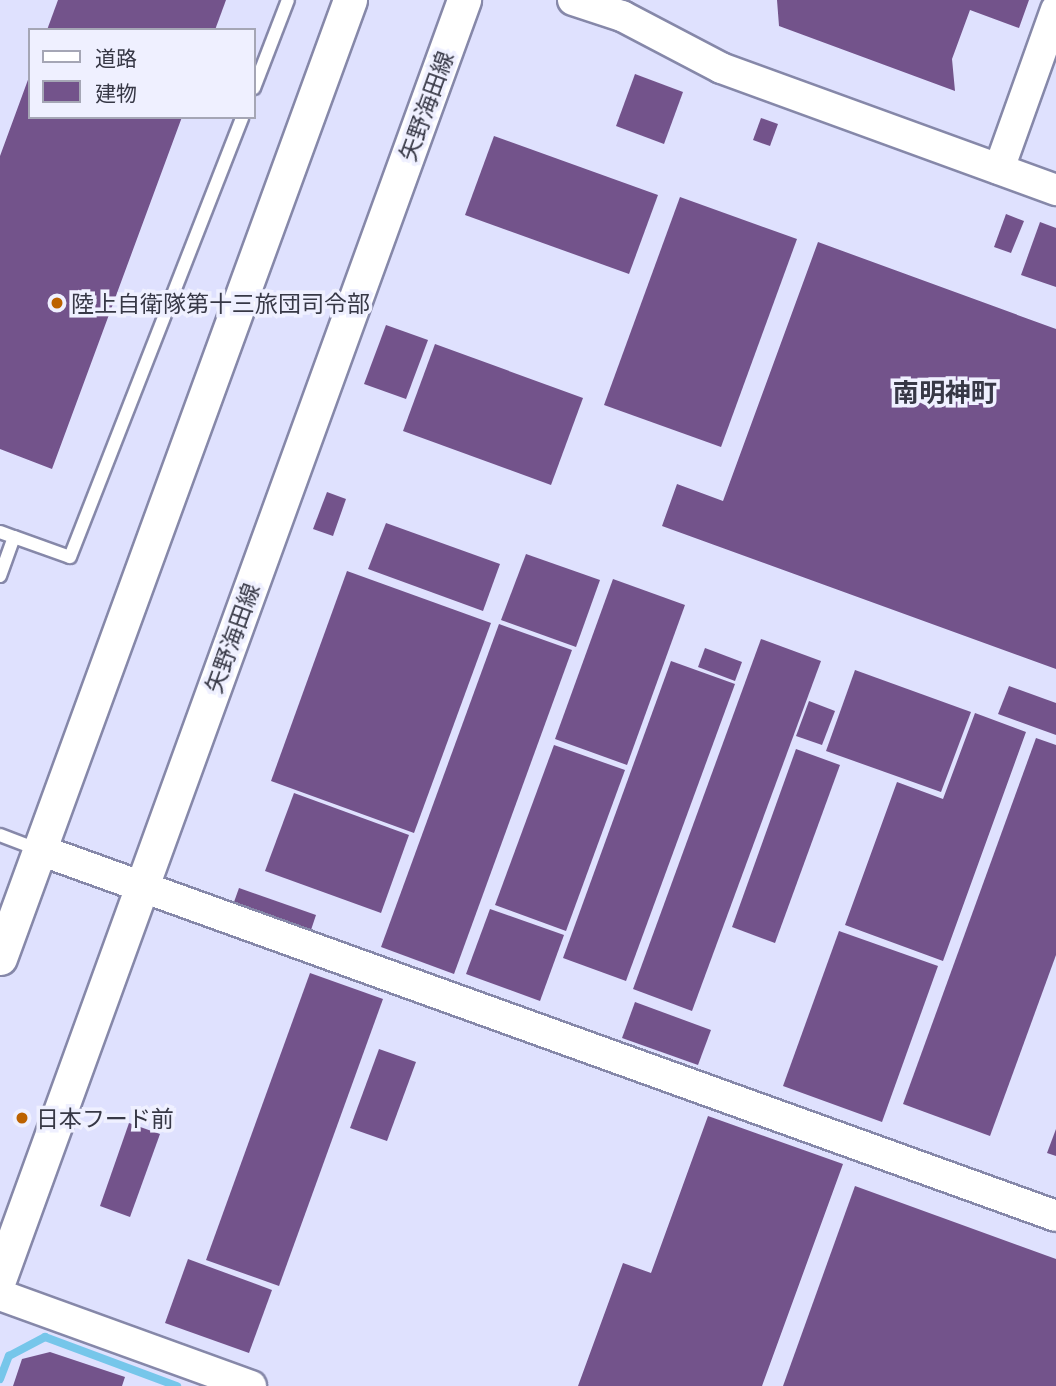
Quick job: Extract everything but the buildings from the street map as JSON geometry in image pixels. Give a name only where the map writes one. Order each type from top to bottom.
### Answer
[{"type":"main road","points":[[0,958],[349,0]]},
{"type":"main road","name":"矢野海田線","points":[[0,1277],[464,0]]},
{"type":"street","points":[[573,0],[622,16],[721,68],[1056,190]]},
{"type":"street","points":[[999,169],[1056,10]]},
{"type":"street","points":[[40,850],[1056,1216]]},
{"type":"street","points":[[0,1295],[251,1386]]},
{"type":"lane","points":[[256,83],[288,0]]},
{"type":"lane","points":[[0,531],[70,557],[241,119]]},
{"type":"lane","points":[[0,576],[14,537]]},
{"type":"lane","points":[[0,835],[40,850]]},
{"type":"waterway","points":[[0,1379],[9,1356],[45,1337],[177,1386]]},
{"type":"place","name":"陸上自衛隊第十三旅団司令部","points":[[57,303]]},
{"type":"place","name":"日本フード前","points":[[22,1118]]},
{"type":"district","name":"南明神町","points":[[945,393]]}]
